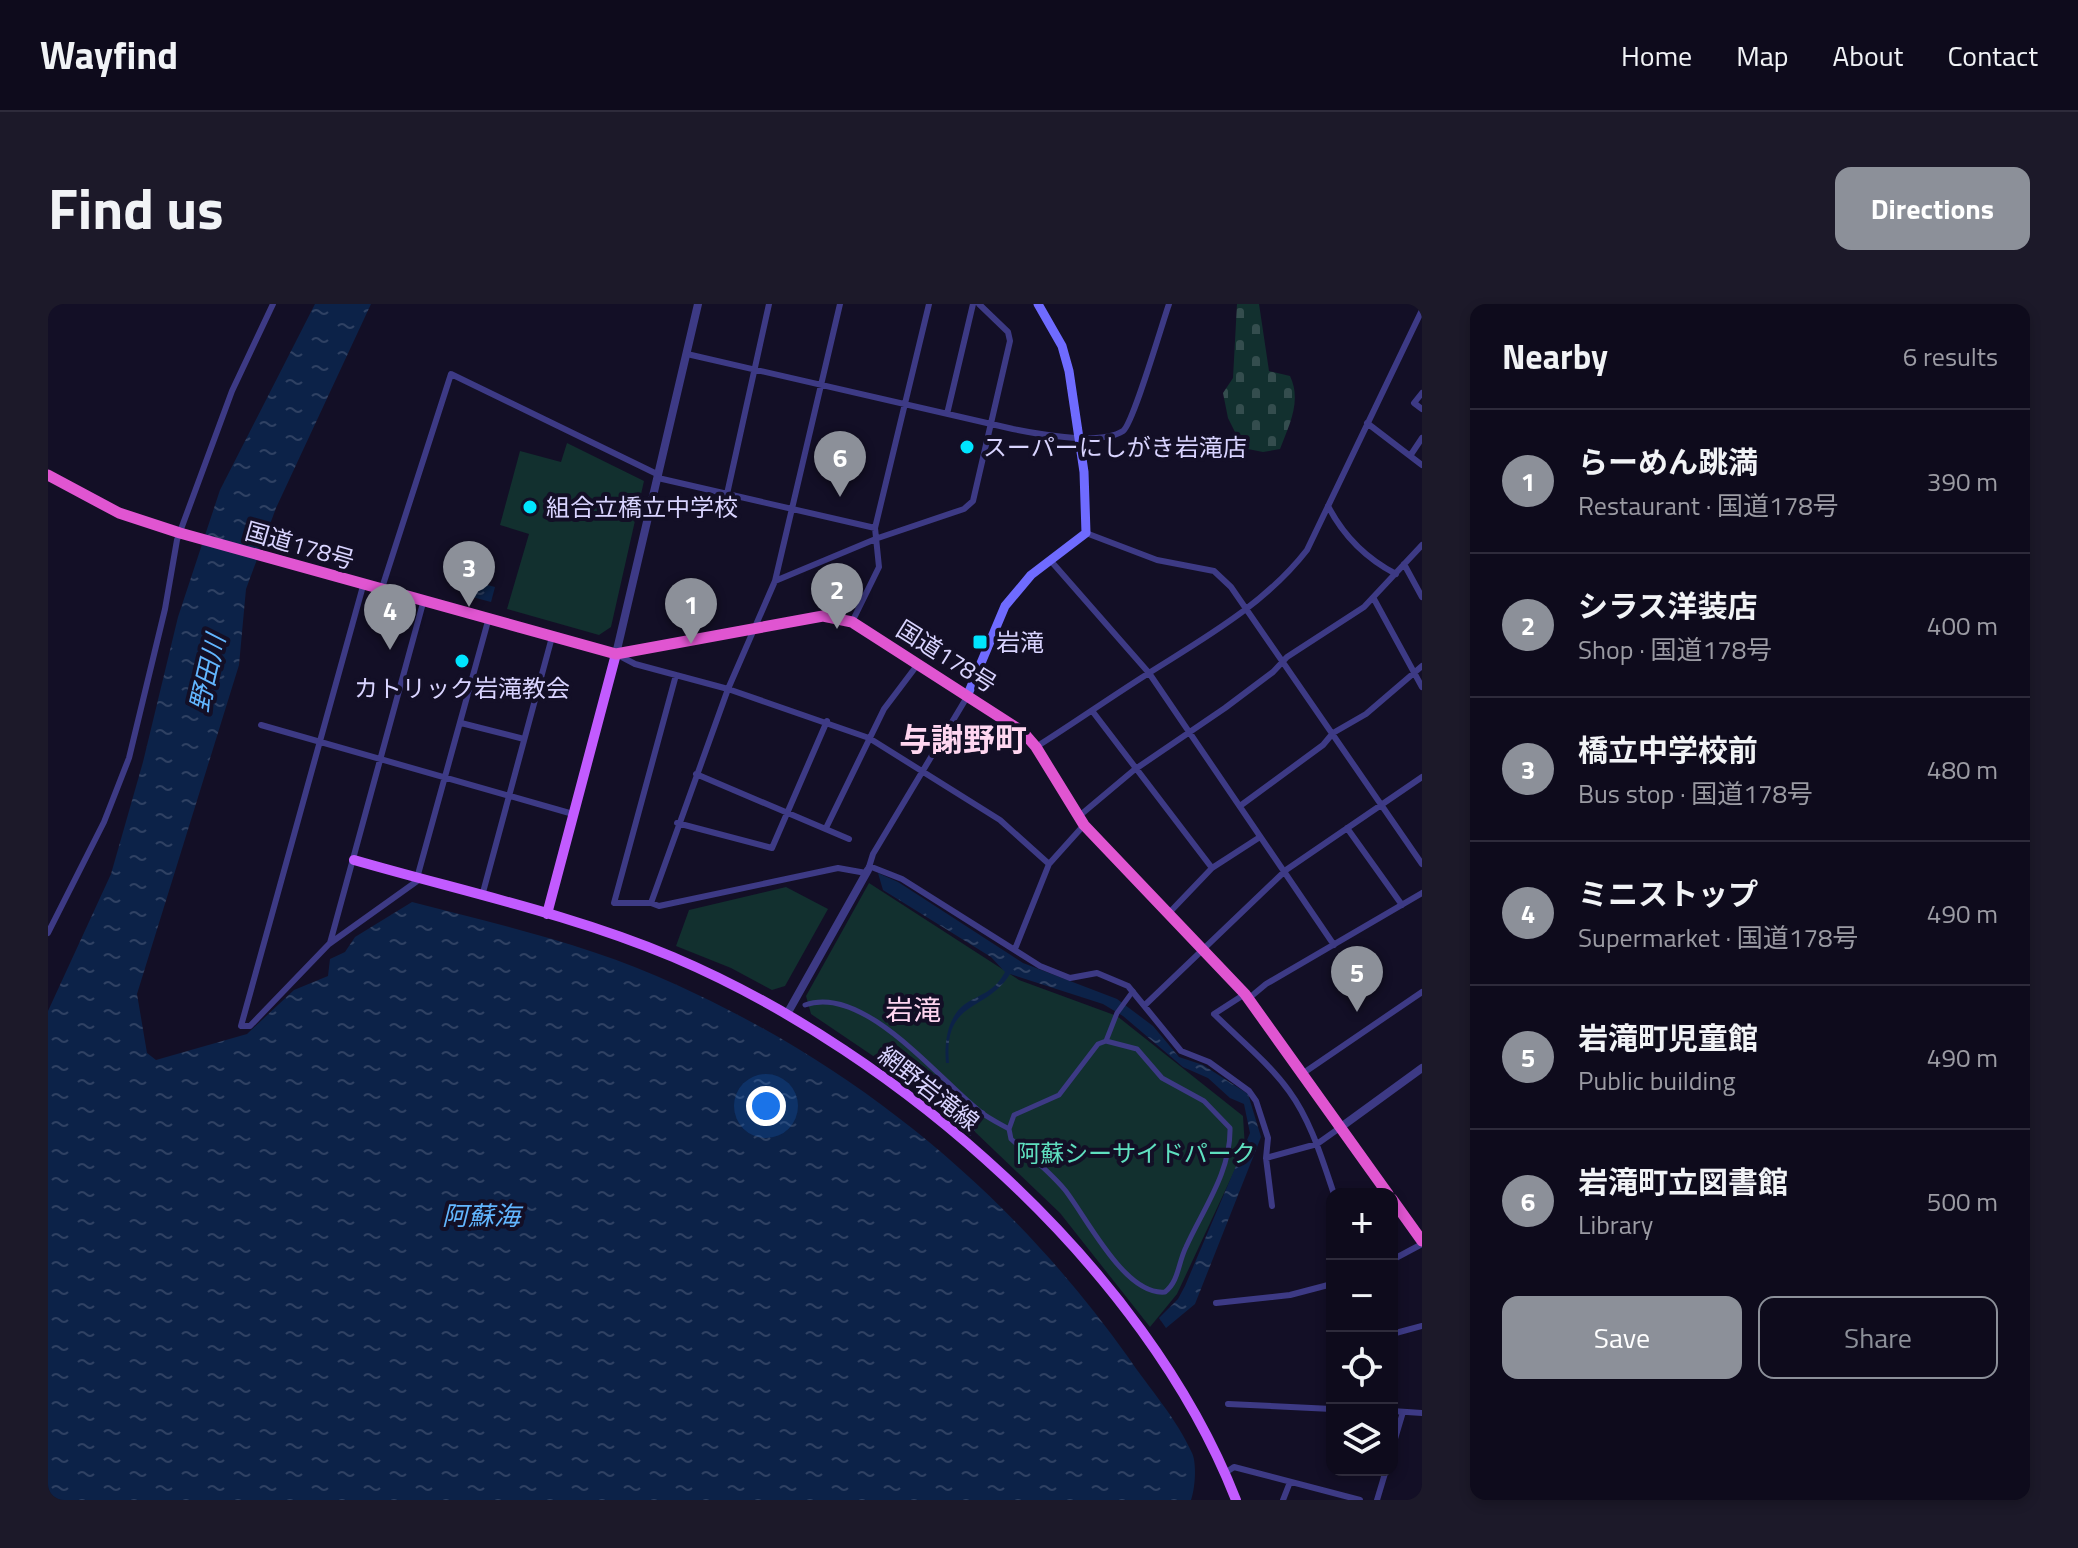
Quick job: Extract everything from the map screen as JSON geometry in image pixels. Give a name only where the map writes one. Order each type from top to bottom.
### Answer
[{"type":"highway","name":"国道178号","points":[[48,475],[119,513],[180,533],[423,603],[616,654],[823,616],[852,622],[1023,732],[1036,747],[1081,821],[1246,996],[1384,1188]]},
{"type":"highway","points":[[1398,1208],[1422,1243]]},
{"type":"main road","points":[[968,694],[1005,606],[1031,575],[1086,533],[1084,472],[1066,359],[1038,304]]},
{"type":"main road","points":[[547,914],[616,654]]},
{"type":"main road","name":"網野岩滝線","points":[[354,860],[547,914],[672,956],[787,1014],[864,1061],[939,1117],[1016,1187],[1115,1298],[1182,1393],[1236,1500]]},
{"type":"street","points":[[48,933],[104,822],[129,758],[180,533],[232,391],[273,304]]},
{"type":"street","points":[[698,304],[616,654],[635,664],[728,689],[869,738],[925,770],[1000,820],[1049,864]]},
{"type":"street","points":[[727,494],[769,304]]},
{"type":"street","points":[[651,903],[677,823],[728,689],[775,581],[840,304]]},
{"type":"street","points":[[852,622],[879,567],[875,528],[929,304]]},
{"type":"street","points":[[947,414],[973,304]]},
{"type":"street","points":[[775,581],[878,538],[964,509],[973,501],[1010,336],[979,304]]},
{"type":"street","points":[[687,354],[1045,435],[1114,435],[1132,421],[1169,304]]},
{"type":"street","points":[[1036,747],[1093,712],[1284,579],[1307,550],[1422,310]]},
{"type":"street","points":[[381,591],[451,374],[658,477],[875,528]]},
{"type":"street","points":[[1422,393],[1414,403],[1422,409]]},
{"type":"street","points":[[1367,423],[1422,465]]},
{"type":"street","points":[[1410,456],[1422,438]]},
{"type":"street","points":[[1328,506],[1338,525],[1354,539],[1365,555],[1396,574]]},
{"type":"street","points":[[1086,533],[1157,560],[1214,571],[1246,608],[1422,864]]},
{"type":"street","points":[[1015,949],[1049,864],[1081,821],[1134,770],[1374,599],[1422,545]]},
{"type":"street","points":[[1050,560],[1149,673],[1260,837],[1286,870],[1334,945]]},
{"type":"street","points":[[1404,564],[1422,597]]},
{"type":"street","points":[[363,586],[241,1026],[250,1026],[329,944],[419,879],[488,621]]},
{"type":"street","points":[[1374,599],[1422,687]]},
{"type":"street","points":[[329,944],[423,603]]},
{"type":"street","points":[[482,896],[552,637]]},
{"type":"street","points":[[826,828],[884,709],[919,663]]},
{"type":"street","points":[[1240,806],[1323,745],[1333,733],[1366,714],[1422,666]]},
{"type":"street","points":[[676,675],[614,903],[651,903],[659,906],[838,868],[868,870],[902,879],[1040,966],[1070,978],[1097,973],[1122,982],[1145,1005],[1181,1051],[1209,1062],[1249,1091],[1256,1101],[1268,1138],[1266,1158],[1272,1206]]},
{"type":"street","points":[[787,1014],[968,694]]},
{"type":"street","points":[[1093,712],[1134,770],[1212,868]]},
{"type":"street","points":[[677,823],[772,848],[827,721]]},
{"type":"street","points":[[461,723],[524,739]]},
{"type":"street","points":[[261,725],[574,814]]},
{"type":"street","points":[[696,774],[849,839]]},
{"type":"street","points":[[1145,1005],[1286,870],[1422,777]]},
{"type":"street","points":[[1347,828],[1402,905]]},
{"type":"street","points":[[1168,914],[1212,868],[1260,837]]},
{"type":"street","points":[[1332,1188],[1317,1144],[1288,1089],[1214,1014],[1422,893]]},
{"type":"street","points":[[1106,1041],[1137,1049],[1162,1078],[1204,1101],[1230,1128],[1230,1143],[1212,1198],[1186,1247],[1172,1286],[1165,1292],[1155,1293],[1134,1280],[1090,1230],[1066,1191],[1011,1139],[1009,1129],[1010,1120],[1021,1110],[1059,1095],[1090,1054],[1106,1041],[1110,1025],[1133,991]]},
{"type":"street","points":[[1302,1074],[1422,992]]},
{"type":"street","points":[[805,1005],[819,1000],[845,1007],[893,1034],[932,1064],[983,1113],[1009,1129]]},
{"type":"street","points":[[1266,1158],[1285,1156],[1317,1144],[1422,1068]]},
{"type":"street","points":[[970,1133],[983,1113]]},
{"type":"street","points":[[1398,1257],[1422,1243]]},
{"type":"street","points":[[1216,1303],[1290,1295],[1326,1286]]},
{"type":"street","points":[[1398,1332],[1422,1326]]},
{"type":"street","points":[[1228,1404],[1326,1409]]},
{"type":"street","points":[[1398,1412],[1422,1413]]},
{"type":"street","points":[[1398,1429],[1403,1412]]},
{"type":"street","points":[[1225,1473],[1234,1467],[1360,1500]]},
{"type":"street","points":[[1377,1500],[1384,1476]]},
{"type":"street","points":[[1283,1500],[1290,1482]]},
{"type":"green space","points":[[1237,304],[1259,304],[1269,371],[1290,376],[1293,385],[1293,413],[1280,449],[1263,452],[1243,448],[1228,418],[1223,393],[1233,378]]},
{"type":"green space","points":[[567,443],[644,481],[611,627],[599,635],[507,609],[529,534],[500,525],[520,451],[561,462]]},
{"type":"green space","name":"阿蘇シーサイドパーク","points":[[869,883],[1019,980],[1117,1016],[1243,1116],[1245,1148],[1177,1294],[1150,1327],[1060,1213],[950,1108],[811,1014],[806,996]]},
{"type":"green space","points":[[786,887],[828,909],[785,986],[772,990],[731,968],[676,946],[689,910]]},
{"type":"water","name":"阿蘇海","points":[[315,304],[371,304],[276,508],[246,589],[239,665],[137,994],[147,1053],[156,1060],[247,1034],[294,990],[328,976],[330,959],[345,952],[355,937],[412,902],[546,938],[645,971],[744,1018],[808,1055],[870,1096],[928,1141],[983,1190],[1083,1298],[1171,1416],[1194,1457],[1191,1500],[48,1500],[48,1011],[111,874],[143,762],[178,617],[220,490]]},
{"type":"water","points":[[465,579],[495,587],[491,602],[461,594]]},
{"type":"water","points":[[878,873],[898,882],[1023,963],[1117,999],[1153,1026],[1179,1057],[1203,1065],[1248,1094],[1261,1137],[1195,1304],[1166,1328],[1159,1318],[1178,1299],[1185,1286],[1250,1133],[1244,1104],[1230,1098],[1208,1078],[1183,1067],[1123,1016],[1103,1004],[1010,974],[990,995],[959,1017],[949,1042],[949,1063],[946,1063],[946,1039],[954,1016],[965,1004],[992,988],[1005,972],[991,957],[883,890]]},
{"type":"place","name":"スーパーにしがき岩滝店","points":[[967,447]]},
{"type":"place","name":"岩滝町立図書館","points":[[840,497]]},
{"type":"place","name":"組合立橋立中学校","points":[[530,507]]},
{"type":"place","name":"橋立中学校前","points":[[469,607]]},
{"type":"place","name":"シラス洋装店","points":[[837,629]]},
{"type":"place","name":"岩滝","points":[[980,642]]},
{"type":"place","name":"らーめん跳満","points":[[691,644]]},
{"type":"place","name":"ミニストップ","points":[[390,650]]},
{"type":"place","name":"カトリック岩滝教会","points":[[462,661]]},
{"type":"place","name":"岩滝町児童館","points":[[1357,1012]]},
{"type":"district","name":"与謝野町","points":[[963,739]]},
{"type":"district","name":"岩滝","points":[[913,1009]]},
{"type":"water label","name":"野田川","points":[[207,673]]}]
